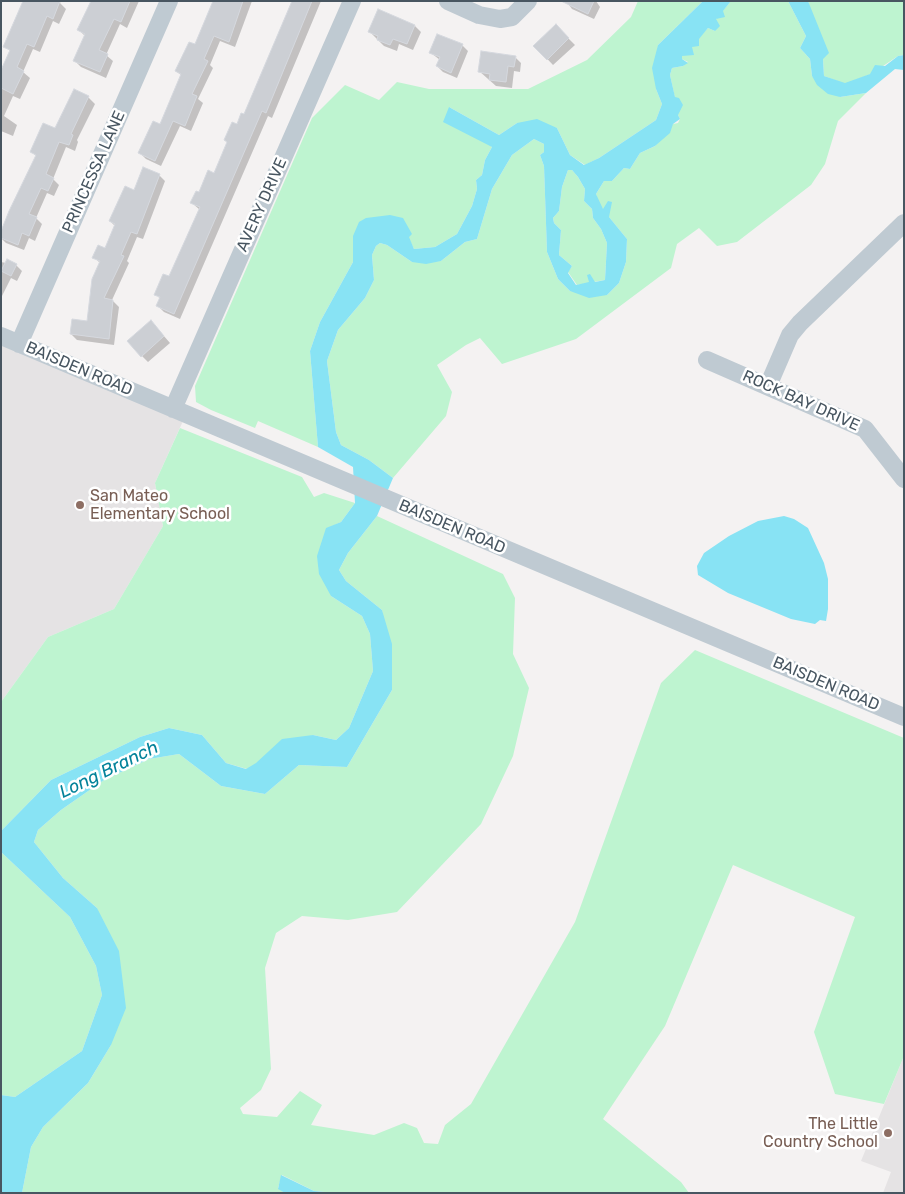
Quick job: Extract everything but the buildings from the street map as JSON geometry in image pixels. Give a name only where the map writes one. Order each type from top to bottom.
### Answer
[{"type":"street","name":"PRINCESSA LANE","points":[[19,344],[169,1]]},
{"type":"street","name":"AVERY DRIVE","points":[[173,409],[352,1]]},
{"type":"street","points":[[448,1],[489,18],[500,20],[512,17],[528,1]]},
{"type":"street","points":[[768,386],[790,335],[800,323],[904,223]]},
{"type":"street","name":"BAISDEN ROAD","points":[[1,336],[904,717]]},
{"type":"street","name":"ROCK BAY DRIVE","points":[[707,360],[864,429],[904,479]]},
{"type":"shaded area","name":"San Mateo Elementary School","points":[[1,344],[183,421],[155,483],[163,526],[114,609],[48,637],[1,702]]},
{"type":"shaded area","name":"The Little Country School","points":[[904,1056],[904,1193],[883,1193],[891,1172],[861,1161]]},
{"type":"green space","points":[[638,1],[703,1],[658,45],[656,89],[662,104],[656,120],[599,158],[585,165],[570,155],[557,128],[517,123],[499,135],[449,107],[492,147],[485,160],[482,175],[476,180],[477,189],[472,206],[457,234],[435,247],[414,249],[408,237],[353,236],[353,262],[320,322],[310,351],[318,447],[258,421],[255,428],[196,402],[195,386],[312,118],[345,85],[379,100],[397,82],[429,89],[528,89],[587,60],[631,17]]},
{"type":"green space","points":[[731,1],[788,1],[806,36],[800,48],[810,59],[812,76],[840,97],[866,93],[838,121],[825,164],[811,185],[737,242],[717,246],[699,228],[677,244],[671,268],[576,339],[502,364],[480,338],[466,345],[437,365],[452,392],[446,416],[393,478],[369,460],[341,445],[336,432],[327,361],[338,330],[365,298],[374,280],[372,255],[376,246],[380,243],[387,245],[412,262],[441,261],[465,242],[477,239],[492,189],[512,155],[534,139],[544,144],[544,152],[540,155],[544,166],[547,252],[558,279],[570,291],[607,295],[619,283],[626,262],[627,239],[599,205],[596,194],[604,181],[612,181],[624,168],[630,169],[640,153],[655,146],[673,124],[678,123],[680,119],[678,115],[679,98],[675,98],[670,75],[672,68],[683,66],[688,62],[682,59],[682,56],[708,28],[715,31],[716,19]]},
{"type":"green space","points":[[808,1],[904,1],[904,55],[898,56],[871,74],[845,84],[824,76],[823,59]]},
{"type":"green space","points":[[568,170],[572,170],[585,189],[584,201],[592,209],[593,218],[601,229],[607,243],[605,280],[577,285],[568,272],[572,266],[559,255],[561,230],[554,223],[553,218],[559,211],[562,187]]},
{"type":"green space","points":[[180,428],[302,477],[314,497],[324,493],[355,503],[341,522],[326,529],[331,596],[362,616],[370,634],[373,671],[349,728],[336,740],[313,735],[247,769],[226,763],[202,735],[169,728],[140,737],[51,780],[2,830],[1,843],[1,702],[48,637],[114,609],[163,526],[155,483]]},
{"type":"green space","points":[[377,516],[503,574],[515,598],[513,654],[529,688],[513,756],[481,824],[397,912],[348,920],[302,916],[276,933],[265,968],[271,1069],[261,1090],[240,1108],[243,1114],[277,1117],[300,1091],[322,1105],[311,1125],[374,1135],[404,1123],[417,1128],[424,1143],[438,1144],[445,1125],[471,1104],[575,922],[661,683],[695,650],[904,738],[904,1056],[884,1104],[835,1094],[814,1032],[855,917],[733,865],[665,1026],[603,1119],[681,1182],[689,1193],[335,1193],[314,1191],[282,1175],[278,1188],[285,1193],[22,1193],[31,1147],[43,1127],[88,1083],[111,1045],[97,908],[63,878],[34,842],[38,830],[61,810],[104,780],[149,759],[179,754],[221,786],[265,794],[299,765],[347,767],[392,690],[382,610],[346,581],[339,570],[348,553]]},
{"type":"green space","points":[[1,852],[70,917],[96,966],[102,995],[82,1051],[15,1097],[1,1095]]},
{"type":"water","name":"Long Branch","points":[[703,1],[731,1],[723,11],[725,17],[716,19],[720,26],[715,31],[708,28],[699,39],[699,46],[692,47],[694,55],[682,56],[682,59],[688,63],[672,68],[670,75],[675,97],[679,98],[683,105],[678,115],[680,119],[673,124],[670,133],[655,146],[640,153],[630,169],[624,168],[612,181],[604,181],[596,194],[603,209],[608,201],[612,202],[609,217],[627,239],[626,262],[619,283],[607,295],[589,298],[570,291],[558,279],[547,252],[544,166],[540,155],[544,152],[544,144],[534,139],[512,155],[492,189],[477,239],[465,242],[441,261],[426,264],[412,262],[387,245],[380,243],[376,246],[372,255],[374,280],[365,298],[338,330],[327,361],[336,432],[341,445],[369,460],[393,478],[377,516],[348,553],[339,570],[346,581],[382,610],[392,644],[392,690],[347,767],[299,765],[265,794],[221,786],[179,754],[149,759],[104,780],[61,810],[38,830],[34,842],[63,878],[97,908],[119,951],[126,1008],[111,1045],[88,1083],[43,1127],[31,1147],[22,1193],[1,1193],[1,1095],[15,1097],[82,1051],[102,995],[96,966],[70,917],[1,852],[2,830],[51,780],[140,737],[169,728],[202,735],[226,763],[246,769],[256,763],[282,739],[313,735],[336,740],[349,728],[373,671],[370,634],[362,616],[331,596],[319,574],[317,556],[326,528],[341,522],[355,503],[353,467],[318,447],[310,351],[320,322],[353,262],[353,236],[359,222],[366,218],[390,215],[403,218],[412,234],[409,237],[414,249],[435,247],[457,234],[472,206],[477,189],[476,180],[482,175],[485,160],[492,147],[443,122],[449,107],[499,135],[517,123],[537,119],[557,128],[570,155],[584,165],[599,158],[656,120],[662,104],[656,89],[652,68],[658,45]],"holes":[[[568,170],[572,170],[585,189],[584,201],[592,209],[593,218],[601,229],[607,243],[605,280],[595,282],[590,274],[587,275],[589,282],[576,285],[568,273],[572,266],[559,255],[561,230],[554,223],[553,218],[559,211],[562,187]]]},
{"type":"water","points":[[788,1],[808,1],[829,53],[823,59],[824,76],[845,83],[870,74],[875,65],[885,66],[898,56],[904,55],[904,70],[895,69],[866,93],[840,97],[828,94],[817,85],[812,76],[810,59],[800,48],[806,36]]},
{"type":"water","points":[[784,516],[794,519],[808,528],[824,563],[828,579],[826,621],[820,620],[815,624],[791,619],[728,593],[698,575],[697,566],[704,553],[729,536],[758,521]]},
{"type":"water","points":[[281,1175],[314,1191],[335,1193],[285,1193],[278,1189]]},
{"type":"place","name":"San Mateo Elementary School","points":[[80,505]]},
{"type":"place","name":"The Little Country School","points":[[888,1133]]}]
